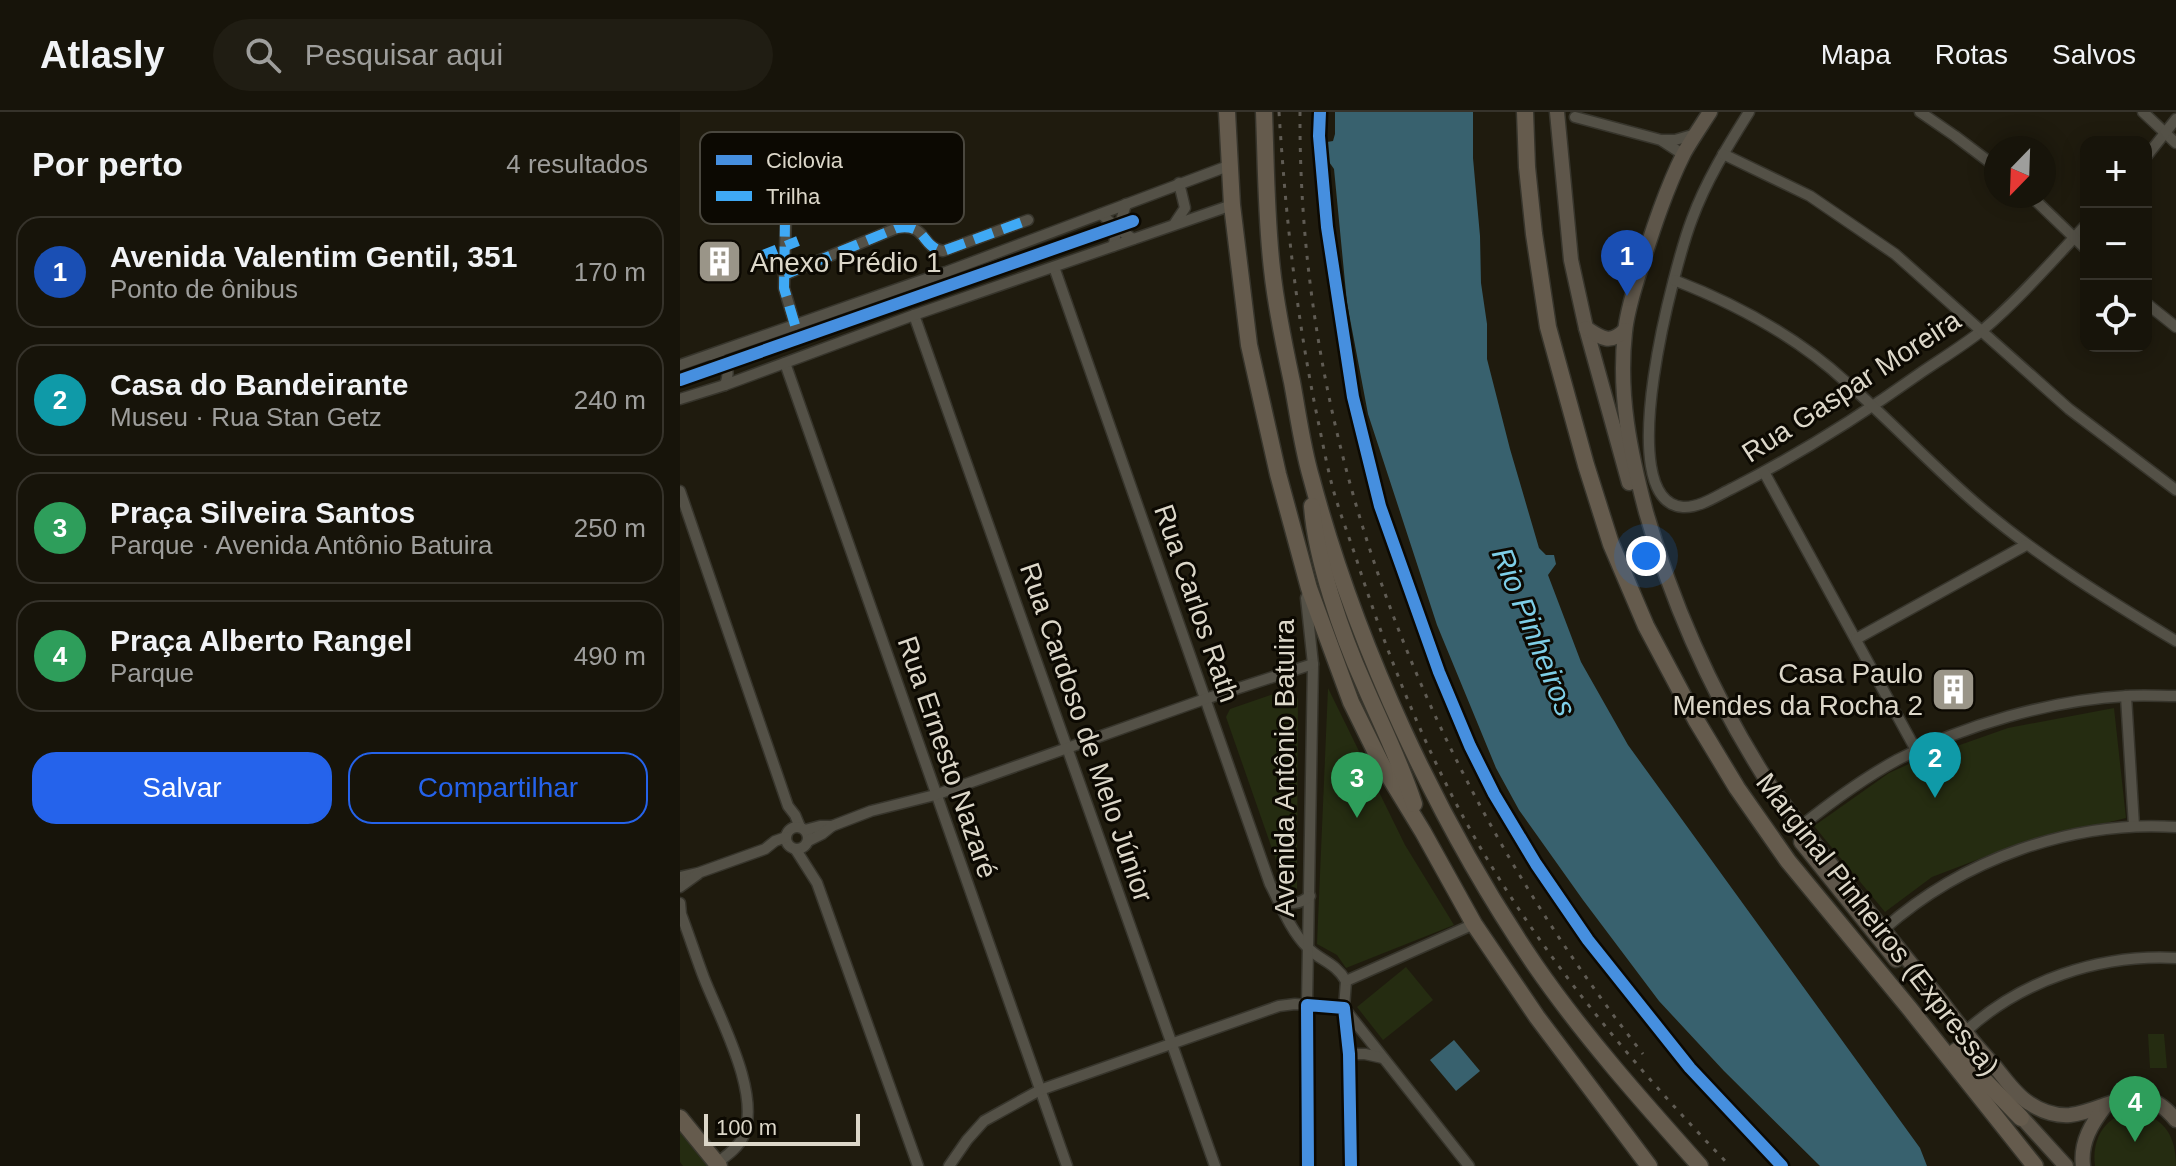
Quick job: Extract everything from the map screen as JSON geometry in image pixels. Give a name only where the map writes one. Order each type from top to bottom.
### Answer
[{"type":"highway","points":[[1227,112],[1228,166],[1249,345],[1278,474],[1309,588],[1351,702],[1381,763],[1474,924],[1537,1017],[1649,1166]]},
{"type":"highway","points":[[1264,112],[1268,216],[1279,316],[1310,476],[1355,613],[1418,762],[1450,825],[1495,901],[1535,964],[1585,1033],[1700,1166]]},
{"type":"highway","name":"Marginal Pinheiros (Expressa)","points":[[1525,112],[1534,234],[1548,327],[1611,544],[1646,626],[1696,720],[1737,788],[1788,861],[2035,1166]]},
{"type":"highway","points":[[1310,476],[1312,516],[1341,626],[1405,778],[1423,832]]},
{"type":"highway","points":[[1910,1009],[2021,1118]]},
{"type":"highway","points":[[680,1118],[718,1165]]},
{"type":"highway","points":[[1638,1151],[1657,1166]]},
{"type":"main road","points":[[1557,112],[1571,260],[1586,328],[1641,523],[1667,605],[1685,648],[1751,774],[1827,876],[2021,1118],[2066,1166]]},
{"type":"main road","points":[[1710,112],[1684,155],[1647,249],[1625,330],[1623,385],[1628,439],[1644,502],[1670,589],[1701,661],[1732,722],[1771,787],[2017,1093],[2041,1110],[2070,1115],[2107,1103],[2141,1098],[2162,1107],[2176,1120]]},
{"type":"main road","points":[[1586,328],[1611,339],[1625,330]]},
{"type":"main road","points":[[2083,1166],[2084,1143],[2107,1103]]},
{"type":"street","points":[[1749,112],[1704,188],[1690,222],[1674,280],[1745,311],[1797,343],[1844,380],[1940,472],[2026,545],[2176,641]]},
{"type":"street","points":[[1920,112],[1984,158]]},
{"type":"street","points":[[2143,112],[2176,143]]},
{"type":"street","points":[[1575,117],[1661,140],[1696,134]]},
{"type":"street","points":[[2152,150],[2176,119]]},
{"type":"street","points":[[1661,140],[1684,155]]},
{"type":"street","points":[[1723,154],[1810,196],[1895,254],[2069,409],[2176,490]]},
{"type":"street","points":[[680,365],[1228,166]]},
{"type":"street","points":[[1173,225],[1185,208],[1179,183]]},
{"type":"street","points":[[1126,204],[1120,224],[1124,233],[1133,239]]},
{"type":"street","points":[[680,399],[1232,205]]},
{"type":"street","points":[[2044,208],[2080,242]]},
{"type":"street","points":[[1101,214],[1115,229],[1113,246]]},
{"type":"street","points":[[784,275],[897,228],[918,229],[932,247],[943,251],[1028,220]]},
{"type":"street","points":[[785,224],[785,294],[795,325]]},
{"type":"street","name":"Rua Gaspar Moreira","points":[[1674,280],[1656,354],[1650,454],[1657,491],[1670,504],[1691,507],[1764,472],[1873,407],[1982,330],[2080,232]]},
{"type":"street","name":"Rua Carlos Rath","points":[[1054,267],[1270,884],[1287,919],[1308,948]]},
{"type":"street","points":[[2152,308],[2176,327]]},
{"type":"street","name":"Rua Cardoso de Melo Júnior","points":[[914,315],[1215,1166]]},
{"type":"street","points":[[710,355],[718,356],[727,363],[729,373],[725,385]]},
{"type":"street","name":"Rua Ernesto Nazaré","points":[[785,363],[1067,1166]]},
{"type":"street","points":[[1764,472],[1916,750]]},
{"type":"street","points":[[680,491],[797,839],[810,858],[810,869],[918,1166]]},
{"type":"street","points":[[1856,639],[2026,545]]},
{"type":"street","name":"Avenida Antônio Batuira","points":[[1308,1166],[1307,1005],[1313,664],[1306,598],[1309,588]]},
{"type":"street","points":[[680,877],[765,849],[775,841],[797,839],[820,826],[832,826],[871,811],[935,795],[1313,664]]},
{"type":"street","points":[[1801,826],[1857,784],[1916,750],[2012,715],[2126,696],[2176,696]]},
{"type":"street","points":[[2126,696],[2134,826]]},
{"type":"street","points":[[1884,929],[1907,908],[1945,883],[2006,854],[2073,835],[2134,826],[2176,827]]},
{"type":"street","points":[[680,887],[698,873]]},
{"type":"street","points":[[1278,899],[1294,904],[1310,896]]},
{"type":"street","points":[[680,910],[742,1073],[747,1108],[744,1135],[739,1145],[718,1165]]},
{"type":"street","points":[[1351,1166],[1349,1054],[1344,1008],[1346,981],[1474,924]]},
{"type":"street","name":"Avenida Antônio Batuira","points":[[1308,948],[1333,964],[1346,981]]},
{"type":"street","points":[[1965,1032],[2008,998],[2049,979],[2121,959],[2176,958]]},
{"type":"street","points":[[949,1166],[984,1121],[1040,1090],[1279,1006],[1307,1005],[1344,1008],[1469,1166]]},
{"type":"street","points":[[1349,1054],[1383,1058]]},
{"type":"green space","points":[[1328,688],[1405,845],[1454,925],[1346,968],[1337,955],[1317,944]]},
{"type":"green space","points":[[1285,690],[1293,691],[1298,699],[1297,895],[1294,897],[1290,895],[1278,866],[1226,717],[1230,709]]},
{"type":"green space","points":[[2114,708],[2126,818],[2013,846],[1932,877],[1885,912],[1814,826],[1889,773],[1920,759],[2008,728]]},
{"type":"green space","points":[[1406,967],[1433,1000],[1383,1040],[1357,1007]]},
{"type":"green space","points":[[2148,1034],[2164,1034],[2167,1068],[2150,1068]]},
{"type":"green space","points":[[2135,1112],[2154,1118],[2167,1130],[2174,1146],[2176,1166],[2095,1166],[2095,1146],[2103,1129],[2116,1117]]},
{"type":"green space","points":[[680,1126],[712,1166],[683,1166],[680,1162]]},
{"type":"water","name":"Rio Pinheiros","points":[[1335,112],[1473,112],[1473,158],[1481,283],[1487,324],[1487,359],[1539,548],[1546,555],[1554,555],[1556,564],[1548,575],[1581,662],[1628,745],[1920,1148],[1927,1166],[1820,1166],[1659,1001],[1519,810],[1496,768],[1437,625],[1368,414],[1347,303],[1334,169],[1327,159],[1327,142],[1333,141],[1335,134]]},
{"type":"water","points":[[1454,1040],[1480,1071],[1456,1091],[1430,1060]]},
{"type":"railway","points":[[1279,112],[1299,311],[1328,467],[1370,601],[1413,711],[1464,818],[1537,936],[1629,1055],[1730,1166]]},
{"type":"railway","points":[[1300,112],[1306,240],[1323,367],[1352,491],[1392,612],[1441,729],[1500,842],[1568,950],[1643,1054]]},
{"type":"marked path","points":[[784,275],[897,228],[914,229],[930,245],[943,251],[1028,220]]},
{"type":"marked path","points":[[785,224],[784,288],[795,325]]},
{"type":"marked path","points":[[758,257],[798,241]]},
{"type":"cycle path","points":[[1320,112],[1319,136],[1327,227],[1353,397],[1380,506],[1439,672],[1470,746],[1494,794],[1536,864],[1588,940],[1690,1068],[1782,1166]]},
{"type":"cycle path","points":[[680,380],[1133,221]]},
{"type":"cycle path","points":[[1308,1166],[1307,1005],[1344,1008],[1349,1054],[1351,1166]]},
{"type":"place","name":"Anexo Prédio 1","points":[[719,262]]},
{"type":"place","name":"Avenida Valentim Gentil, 351","points":[[1627,296]]},
{"type":"place","name":"Casa Paulo Mendes da Rocha 2","points":[[1954,689]]},
{"type":"place","name":"Casa do Bandeirante","points":[[1935,798]]},
{"type":"place","name":"Praça Silveira Santos","points":[[1357,818]]},
{"type":"place","name":"Praça Alberto Rangel","points":[[2135,1142]]}]
